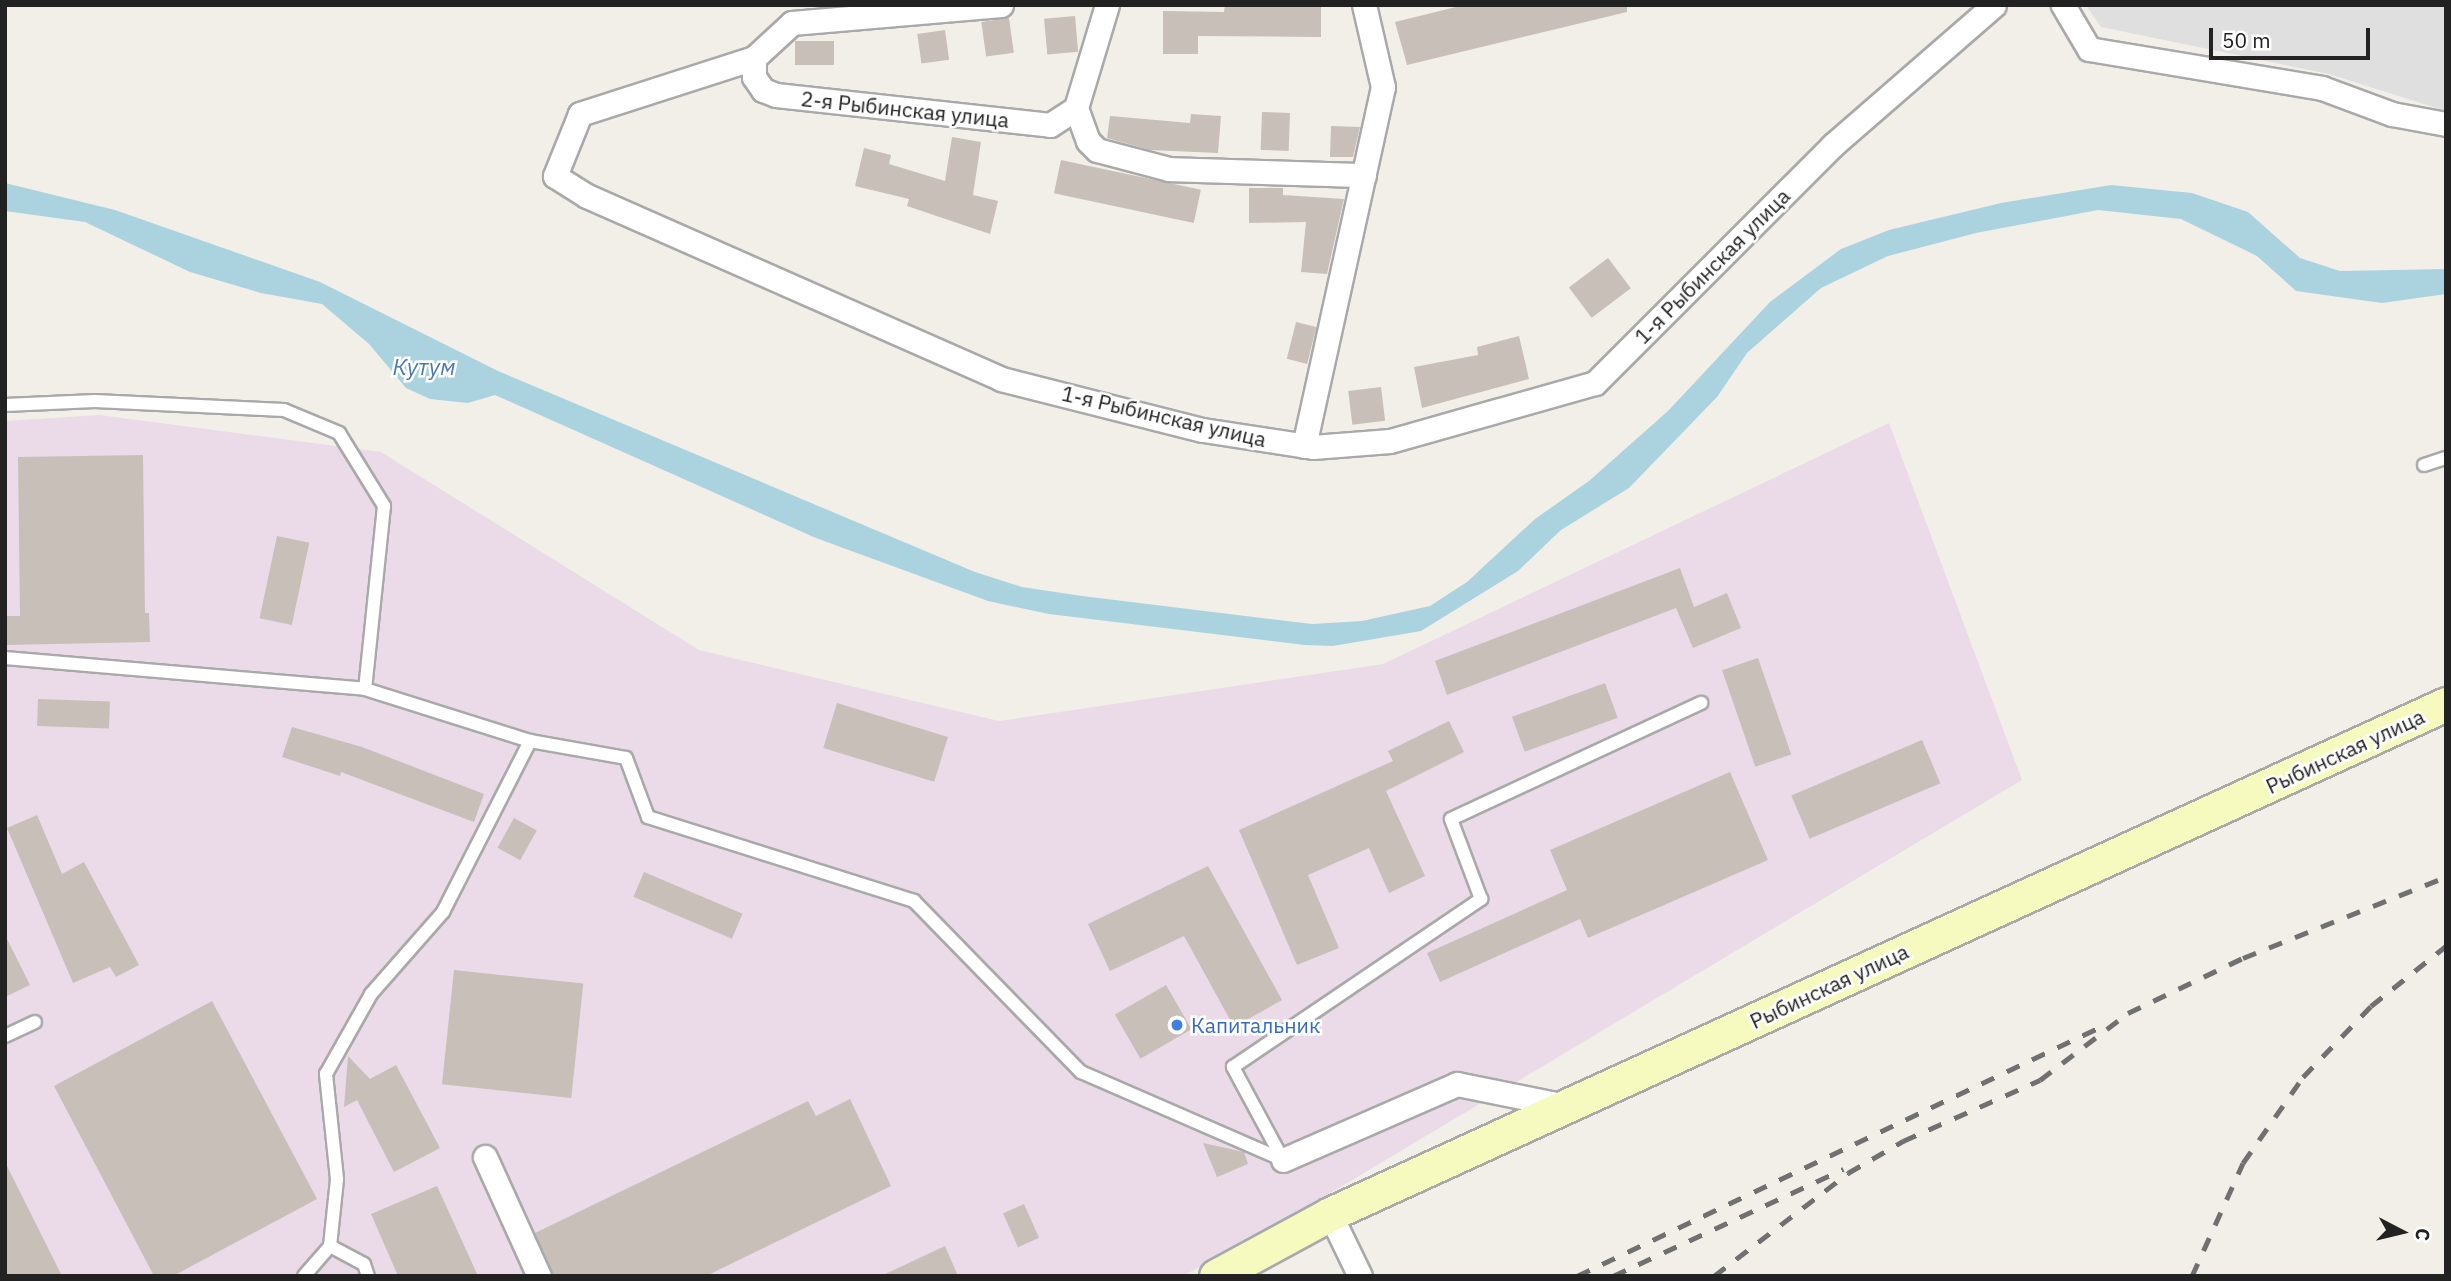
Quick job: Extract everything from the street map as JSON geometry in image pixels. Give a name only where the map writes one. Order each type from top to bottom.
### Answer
[{"type":"main road","name":"Рыбинская улица","points":[[1216,1276],[1330,1214],[2446,704]]},
{"type":"street","points":[[754,58],[792,23],[1001,5]]},
{"type":"street","points":[[1107,5],[1076,108],[1088,141],[1097,150],[1169,169],[1364,175]]},
{"type":"street","points":[[1304,446],[1383,87],[1364,5]]},
{"type":"street","name":"1-я Рыбинская улица","points":[[754,58],[580,114],[555,176],[587,196],[1001,379],[1203,430],[1304,446],[1391,441],[1595,383],[1833,145],[1994,5]]},
{"type":"street","points":[[2063,5],[2089,48],[2322,88],[2392,114],[2446,124]]},
{"type":"street","name":"2-я Рыбинская улица","points":[[754,58],[754,77],[763,90],[776,95],[1050,125],[1076,108]]},
{"type":"street","points":[[1283,1160],[1457,1084],[1566,1106]]},
{"type":"street","points":[[485,1157],[539,1276]]},
{"type":"street","points":[[1330,1214],[1360,1276]]},
{"type":"lane","points":[[5,405],[95,401],[284,410],[339,433],[384,506],[365,689]]},
{"type":"lane","points":[[2424,465],[2446,458]]},
{"type":"lane","points":[[5,658],[365,689],[530,741],[626,758],[648,817],[914,901],[1081,1072],[1283,1160]]},
{"type":"lane","points":[[1283,1160],[1233,1067],[1481,899],[1451,819],[1701,703]]},
{"type":"lane","points":[[304,1276],[330,1246],[337,1179],[326,1074],[371,994],[443,912],[530,741]]},
{"type":"lane","points":[[5,1036],[35,1022]]},
{"type":"lane","points":[[330,1246],[364,1264],[368,1276]]},
{"type":"shaded area","points":[[2086,5],[2446,5],[2446,111],[2329,74],[2101,27]]},
{"type":"shaded area","points":[[99,415],[381,452],[699,650],[999,721],[1383,664],[1889,423],[2022,780],[1312,1204],[1183,1276],[5,1276],[5,421]]},
{"type":"water","name":"Кутум","points":[[5,183],[115,210],[320,282],[498,371],[975,572],[1022,587],[1312,624],[1362,621],[1430,606],[1467,582],[1535,519],[1589,481],[1668,411],[1770,302],[1841,249],[1889,230],[2001,203],[2111,185],[2192,193],[2248,212],[2300,258],[2340,271],[2446,269],[2446,294],[2382,303],[2296,291],[2257,256],[2181,219],[2098,210],[1976,233],[1888,256],[1821,288],[1747,353],[1717,397],[1629,488],[1561,530],[1518,571],[1421,631],[1333,646],[1305,645],[1049,614],[988,601],[816,538],[495,395],[468,403],[430,399],[406,388],[369,344],[322,304],[261,293],[190,272],[85,222],[5,211]]},
{"type":"building","points":[[1225,5],[1321,5],[1321,37],[1198,36],[1198,54],[1163,54],[1163,11],[1224,12]]},
{"type":"building","points":[[1464,5],[1627,5],[1627,12],[1407,65],[1395,22]]},
{"type":"building","points":[[1075,16],[1078,52],[1047,55],[1044,19]]},
{"type":"building","points":[[1009,18],[1014,53],[986,57],[981,22]]},
{"type":"building","points":[[945,30],[949,60],[921,64],[917,34]]},
{"type":"building","points":[[795,41],[834,41],[834,65],[795,65]]},
{"type":"building","points":[[1262,112],[1290,113],[1289,151],[1261,150]]},
{"type":"building","points":[[1191,114],[1221,116],[1218,153],[1150,150],[1107,138],[1110,116],[1190,123]]},
{"type":"building","points":[[1331,126],[1360,127],[1353,157],[1330,157]]},
{"type":"building","points":[[952,137],[981,142],[973,195],[998,201],[990,234],[907,206],[909,199],[855,186],[864,148],[891,155],[889,164],[945,181]]},
{"type":"building","points":[[1061,160],[1201,190],[1194,223],[1054,193]]},
{"type":"building","points":[[1249,188],[1283,188],[1283,195],[1344,199],[1327,274],[1301,272],[1306,222],[1249,223]]},
{"type":"building","points":[[1608,258],[1631,288],[1592,318],[1569,287]]},
{"type":"building","points":[[1296,322],[1316,327],[1307,364],[1287,359]]},
{"type":"building","points":[[1519,336],[1529,379],[1422,408],[1414,367],[1478,355],[1477,347]]},
{"type":"building","points":[[1381,387],[1385,421],[1352,425],[1348,391]]},
{"type":"building","points":[[143,455],[145,613],[149,613],[150,642],[5,645],[5,616],[20,616],[18,457]]},
{"type":"building","points":[[277,536],[309,543],[292,625],[260,618]]},
{"type":"building","points":[[1680,568],[1694,607],[1727,593],[1741,628],[1693,648],[1676,608],[1447,695],[1435,661]]},
{"type":"building","points":[[1758,658],[1791,754],[1755,767],[1722,670]]},
{"type":"building","points":[[1605,683],[1618,718],[1525,752],[1512,717]]},
{"type":"building","points":[[38,699],[110,702],[109,728],[37,726]]},
{"type":"building","points":[[837,703],[948,737],[934,782],[823,748]]},
{"type":"building","points":[[1449,721],[1464,752],[1386,791],[1425,876],[1389,893],[1369,848],[1308,875],[1339,948],[1297,965],[1239,830],[1393,761],[1388,751]]},
{"type":"building","points":[[292,727],[362,747],[484,794],[474,822],[341,772],[340,776],[282,757]]},
{"type":"building","points":[[1922,740],[1940,783],[1810,839],[1791,795]]},
{"type":"building","points":[[1730,772],[1768,860],[1588,938],[1580,919],[1440,982],[1427,953],[1567,890],[1550,850]]},
{"type":"building","points":[[37,815],[62,874],[84,862],[139,965],[116,977],[110,967],[73,983],[7,828]]},
{"type":"building","points":[[514,818],[537,831],[520,860],[498,848]]},
{"type":"building","points":[[1208,866],[1282,1000],[1234,1027],[1184,936],[1110,971],[1088,924]]},
{"type":"building","points":[[644,872],[742,914],[732,939],[633,897]]},
{"type":"building","points":[[5,935],[30,985],[5,997]]},
{"type":"building","points":[[454,970],[583,984],[571,1098],[442,1084]]},
{"type":"building","points":[[1166,985],[1192,1029],[1140,1059],[1115,1014]]},
{"type":"building","points":[[212,1001],[317,1199],[173,1276],[154,1276],[54,1086]]},
{"type":"building","points":[[348,1056],[370,1079],[396,1065],[440,1148],[394,1172],[357,1100],[344,1107]]},
{"type":"building","points":[[850,1099],[891,1186],[706,1276],[554,1276],[535,1233],[808,1101],[816,1116]]},
{"type":"building","points":[[1203,1143],[1244,1152],[1248,1164],[1217,1177]]},
{"type":"building","points":[[5,1162],[62,1276],[5,1276]]},
{"type":"building","points":[[437,1186],[478,1276],[398,1276],[371,1214]]},
{"type":"building","points":[[1024,1204],[1039,1238],[1018,1247],[1003,1213]]},
{"type":"building","points":[[945,1246],[958,1276],[881,1276]]},
{"type":"railway","points":[[1714,1276],[1848,1173],[1903,1141],[2040,1080],[2128,1013],[2243,958],[2446,877]]},
{"type":"railway","points":[[2192,1276],[2243,1163],[2303,1077],[2371,1006],[2446,946]]},
{"type":"railway","points":[[1577,1276],[2096,1029]]},
{"type":"railway","points":[[1613,1276],[1843,1169]]},
{"type":"place","name":"Капитальник","points":[[1177,1025]]}]
